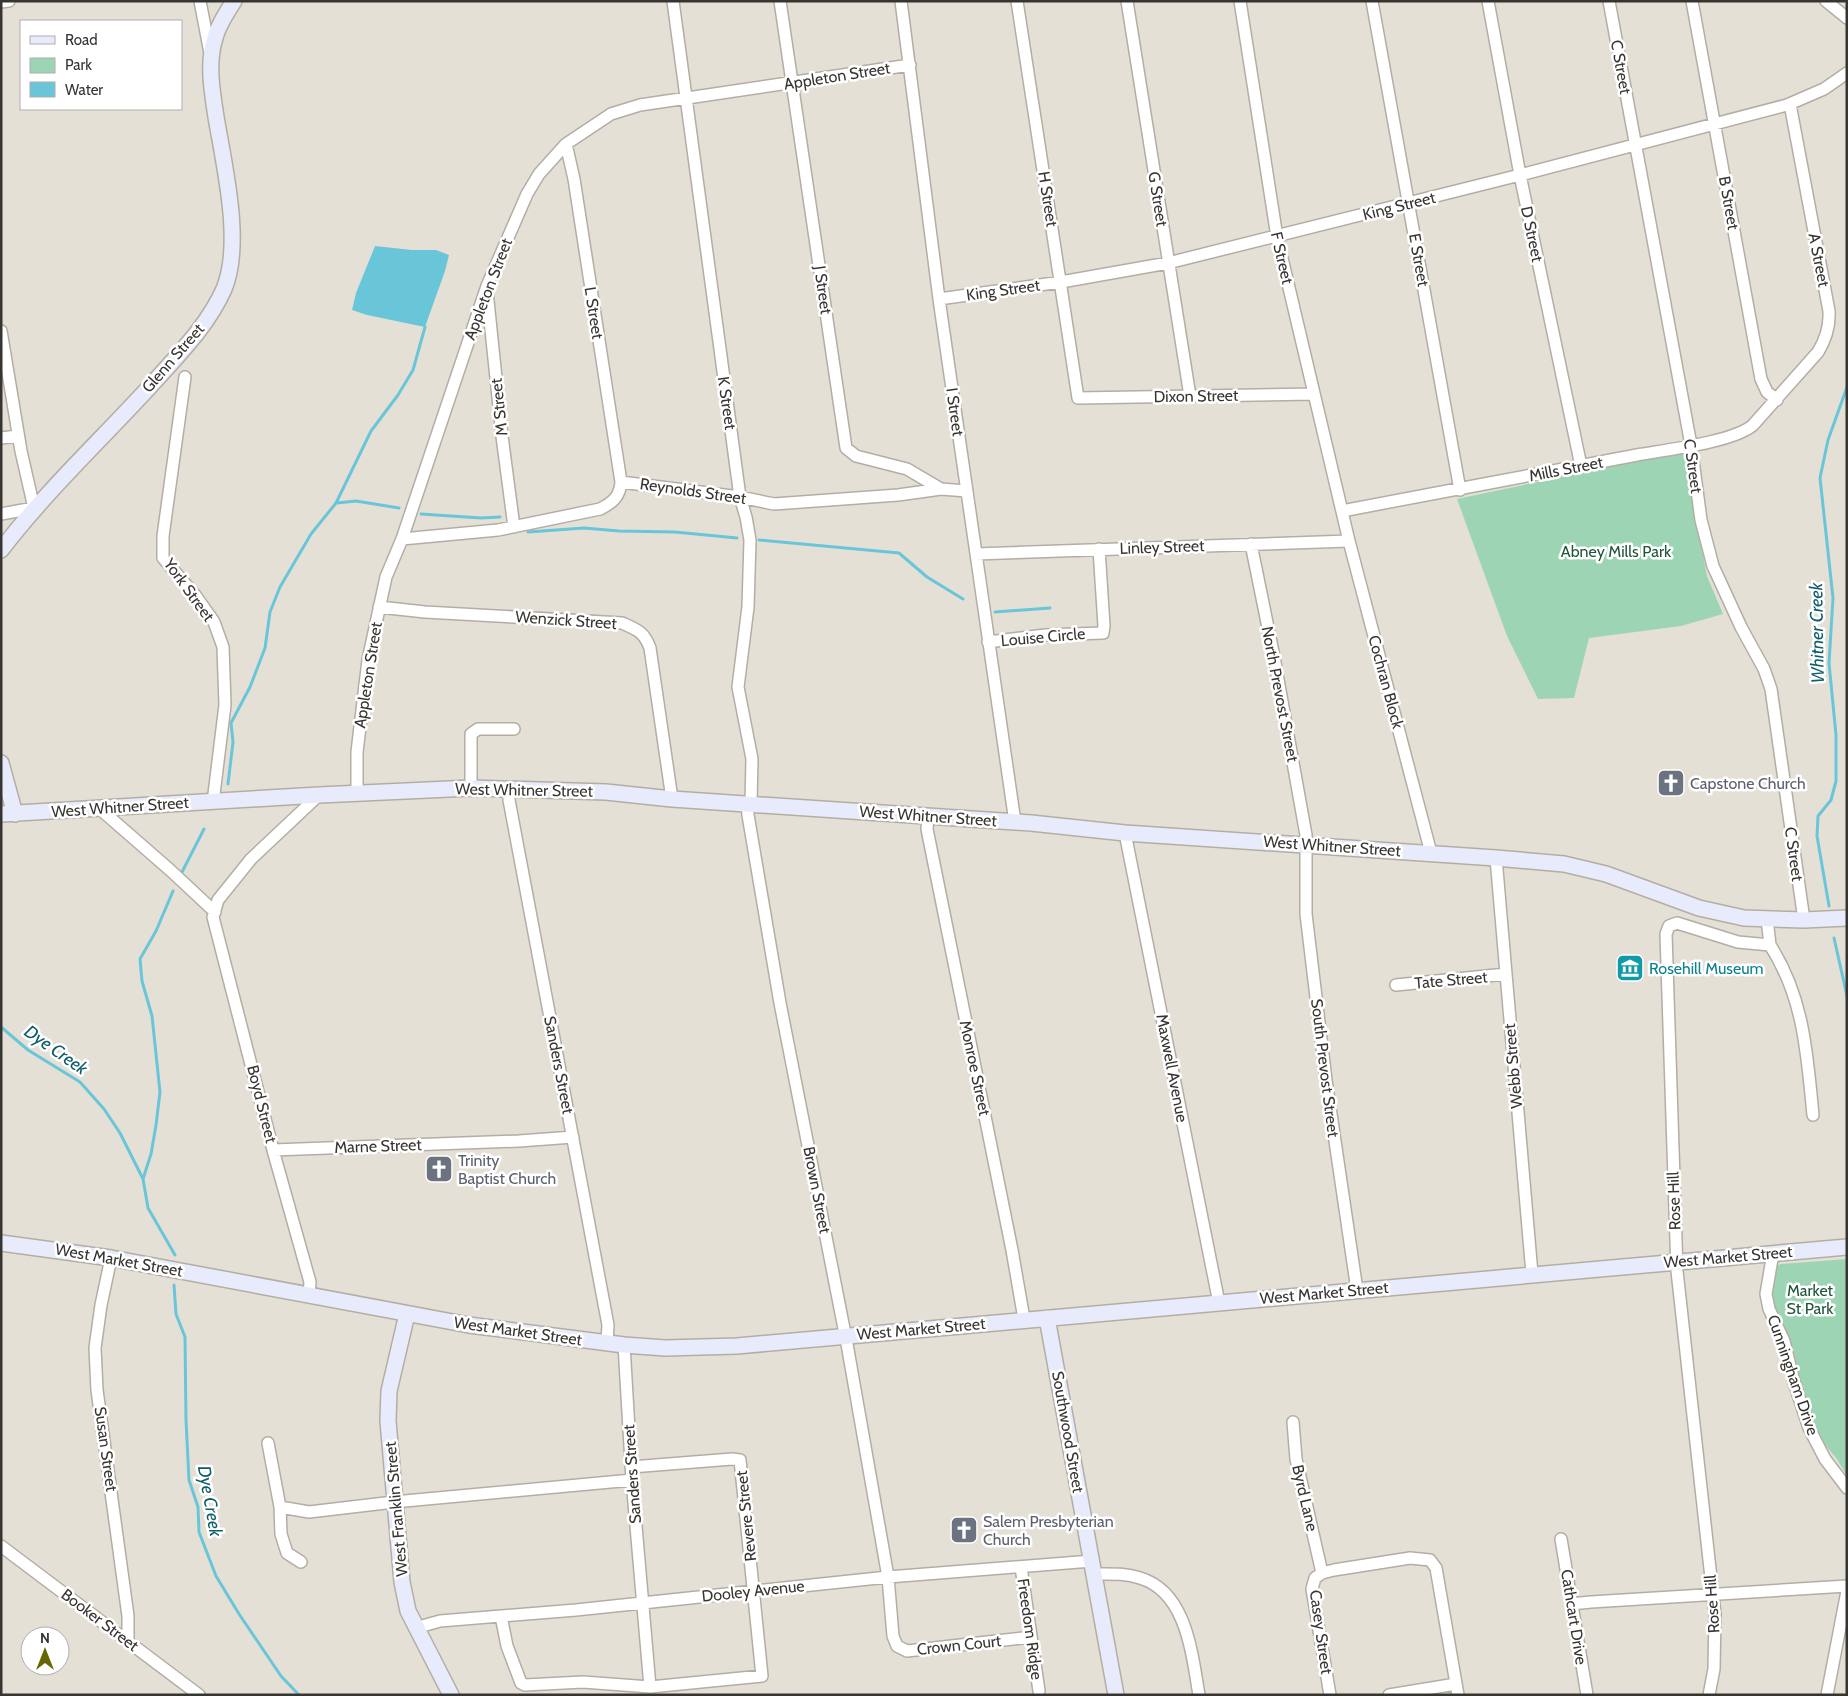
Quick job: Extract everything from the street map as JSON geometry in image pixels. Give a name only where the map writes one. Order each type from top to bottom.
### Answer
[{"type":"street","points":[[1,2],[9,1]]},
{"type":"street","name":"Glenn Street","points":[[200,1],[211,60]]},
{"type":"street","name":"Glenn Street","points":[[1,550],[34,508],[107,433],[183,350],[204,325],[224,288],[232,255],[231,218],[211,90],[211,60],[215,37],[234,1]]},
{"type":"street","name":"K Street","points":[[673,1],[740,497],[750,540],[748,608],[738,687],[743,722],[749,738],[752,759],[749,803]]},
{"type":"street","name":"J Street","points":[[780,1],[846,448],[856,456],[907,469],[941,489],[967,492]]},
{"type":"street","name":"I Street","points":[[901,1],[939,299],[1015,822]]},
{"type":"street","name":"H Street","points":[[1017,1],[1078,398]]},
{"type":"street","name":"G Street","points":[[1127,1],[1190,396]]},
{"type":"street","name":"F Street","points":[[1240,1],[1277,237],[1342,511]]},
{"type":"street","name":"E Street","points":[[1372,1],[1460,490]]},
{"type":"street","name":"D Street","points":[[1488,1],[1520,175],[1581,466]]},
{"type":"street","name":"C Street","points":[[1609,1],[1691,445],[1701,520],[1712,566],[1741,627],[1764,669],[1771,688],[1804,920]]},
{"type":"street","name":"B Street","points":[[1692,1],[1761,379],[1768,392],[1776,400]]},
{"type":"street","points":[[1826,1],[1847,18]]},
{"type":"street","name":"Appleton Street","points":[[357,793],[357,752],[368,660],[386,577],[402,539],[486,286],[531,187],[539,174],[566,144],[611,114],[625,109],[656,102],[792,84],[910,65]]},
{"type":"street","name":"King Street","points":[[939,299],[1061,282],[1168,263],[1277,237],[1715,125],[1790,104],[1824,89],[1847,73]]},
{"type":"street","name":"A Street","points":[[1776,400],[1818,352],[1825,341],[1830,319],[1790,104]]},
{"type":"street","name":"L Street","points":[[566,144],[574,179],[621,482]]},
{"type":"street","name":"M Street","points":[[486,286],[514,527]]},
{"type":"street","points":[[1,514],[34,508],[18,436],[2,336]]},
{"type":"street","name":"York Street","points":[[185,377],[163,536],[164,558],[195,595],[214,622],[223,647],[225,705],[213,802]]},
{"type":"street","name":"Dixon Street","points":[[1078,398],[1314,394]]},
{"type":"street","name":"Mills Street","points":[[1342,511],[1460,490],[1736,435],[1746,431],[1776,400]]},
{"type":"street","points":[[1,438],[18,436]]},
{"type":"street","name":"Reynolds Street","points":[[402,539],[498,530],[600,509],[613,503],[621,482],[740,497],[774,504],[898,495],[941,489]]},
{"type":"street","name":"Cochran Block","points":[[1342,511],[1431,853]]},
{"type":"street","name":"Linley Street","points":[[976,554],[1349,541]]},
{"type":"street","name":"North Prevost Street","points":[[1251,544],[1295,771],[1306,844]]},
{"type":"street","name":"Louise Circle","points":[[988,642],[1045,635],[1103,633],[1099,549]]},
{"type":"street","name":"Wenzick Street","points":[[379,607],[425,612],[622,623],[637,629],[646,637],[650,648],[672,799]]},
{"type":"street","points":[[471,788],[471,734],[478,728],[514,729]]},
{"type":"street","points":[[1,762],[8,814]]},
{"type":"street","name":"West Whitner Street","points":[[8,814],[318,795],[471,788],[606,792],[672,799],[1015,822],[1125,832],[1564,864],[1606,874],[1699,908],[1743,918],[1804,920],[1847,918]]},
{"type":"street","name":"Sanders Street","points":[[510,788],[509,800],[608,1325],[607,1342]]},
{"type":"street","points":[[100,809],[215,912],[218,900],[251,859],[318,795]]},
{"type":"street","name":"Brown Street","points":[[749,803],[748,815],[780,1003],[845,1335],[888,1577]]},
{"type":"street","name":"Monroe Street","points":[[928,816],[927,829],[1012,1250],[1024,1320]]},
{"type":"street","name":"Maxwell Avenue","points":[[1125,832],[1219,1303]]},
{"type":"street","name":"South Prevost Street","points":[[1306,844],[1306,914],[1326,1080],[1357,1290]]},
{"type":"street","name":"Webb Street","points":[[1496,858],[1532,1274]]},
{"type":"street","name":"Boyd Street","points":[[215,912],[213,917],[273,1150],[310,1282],[309,1295]]},
{"type":"street","points":[[1767,919],[1770,945],[1783,966],[1800,1014],[1807,1049],[1813,1115]]},
{"type":"street","name":"Rose Hill","points":[[1709,1695],[1714,1669],[1715,1614],[1676,1261],[1666,934],[1669,926],[1677,923],[1738,942],[1770,945]]},
{"type":"street","name":"Tate Street","points":[[1396,985],[1506,974]]},
{"type":"street","name":"Marne Street","points":[[273,1150],[519,1141],[573,1137]]},
{"type":"street","name":"West Market Street","points":[[1,1243],[111,1258],[469,1325],[624,1345],[665,1348],[698,1348],[1847,1247]]},
{"type":"street","name":"Cunningham Drive","points":[[1773,1253],[1766,1294],[1769,1309],[1784,1341],[1794,1382],[1809,1428],[1825,1460],[1847,1488]]},
{"type":"street","name":"Susan Street","points":[[111,1258],[101,1305],[96,1357],[97,1390],[128,1616],[128,1641]]},
{"type":"street","name":"West Franklin Street","points":[[407,1314],[389,1391],[388,1421],[402,1582],[408,1611],[415,1628],[451,1695]]},
{"type":"street","name":"Southwood Street","points":[[1047,1318],[1116,1695]]},
{"type":"street","name":"Sanders Street","points":[[624,1345],[631,1467],[650,1687]]},
{"type":"street","name":"Byrd Lane","points":[[1293,1422],[1296,1459],[1322,1573]]},
{"type":"street","points":[[268,1442],[280,1507],[281,1534],[287,1553],[301,1562]]},
{"type":"street","name":"Revere Street","points":[[631,1467],[732,1459],[740,1460],[753,1591]]},
{"type":"street","points":[[280,1507],[309,1512],[632,1480]]},
{"type":"street","name":"Cathcart Drive","points":[[1561,1539],[1586,1695]]},
{"type":"street","name":"Booker Street","points":[[1,1546],[198,1695]]},
{"type":"street","points":[[1322,1573],[1410,1558],[1430,1560],[1436,1568],[1457,1689],[1389,1695]]},
{"type":"street","name":"Dooley Avenue","points":[[415,1628],[440,1621],[642,1603],[888,1577],[1021,1567],[1093,1567],[1142,1578],[1160,1589],[1176,1607],[1185,1626],[1199,1695]]},
{"type":"street","name":"Freedom Ridge","points":[[1021,1567],[1039,1691]]},
{"type":"street","name":"Casey Street","points":[[1322,1573],[1315,1578],[1312,1589],[1330,1695]]},
{"type":"street","name":"Crown Court","points":[[888,1577],[893,1636],[897,1646],[907,1651],[1030,1637]]},
{"type":"street","points":[[1571,1604],[1847,1586]]},
{"type":"street","points":[[502,1616],[507,1646],[521,1683],[525,1685],[583,1682],[650,1687],[762,1676],[753,1591]]},
{"type":"street","points":[[1827,1695],[1847,1591]]},
{"type":"green space","name":"Abney Mills Park","points":[[1684,451],[1707,576],[1723,614],[1681,626],[1589,638],[1574,698],[1538,699],[1507,636],[1457,499]]},
{"type":"green space","name":"Market St Park","points":[[1847,1259],[1847,1476],[1837,1459],[1821,1440],[1804,1396],[1793,1348],[1778,1319],[1772,1300],[1775,1266]]},
{"type":"water","points":[[375,246],[412,250],[436,250],[449,255],[425,327],[352,310],[356,293]]},
{"type":"waterway","points":[[228,784],[233,742],[231,723],[250,687],[265,648],[270,612],[280,587],[311,534],[336,503],[371,431],[398,395],[413,370],[425,327]]},
{"type":"waterway","name":"Whitner Creek","points":[[1829,906],[1817,836],[1818,816],[1831,800],[1836,781],[1836,735],[1829,663],[1833,598],[1820,478],[1828,440],[1847,387]]},
{"type":"waterway","points":[[337,503],[356,501],[399,508]]},
{"type":"waterway","points":[[421,514],[481,518],[500,517]]},
{"type":"waterway","points":[[528,532],[584,528],[675,532],[737,538]]},
{"type":"waterway","points":[[759,540],[899,553],[927,577],[963,599]]},
{"type":"waterway","points":[[995,612],[1050,608]]},
{"type":"waterway","points":[[181,874],[204,829]]},
{"type":"waterway","points":[[143,1179],[151,1154],[160,1092],[152,1016],[142,981],[140,959],[156,931],[173,891]]},
{"type":"waterway","name":"Whitner Creek","points":[[1834,938],[1847,996]]},
{"type":"waterway","name":"Dye Creek","points":[[1,1027],[28,1050],[80,1082],[104,1109],[120,1133],[143,1179],[148,1208],[175,1255]]},
{"type":"waterway","name":"Dye Creek","points":[[174,1285],[176,1314],[185,1337],[189,1480],[198,1507],[199,1532],[216,1576],[239,1614],[281,1676],[299,1695]]},
{"type":"place","name":"Capstone Church","points":[[1671,783]]},
{"type":"place","name":"Rosehill Museum","points":[[1630,968]]},
{"type":"place","name":"Trinity Baptist Church","points":[[439,1169]]},
{"type":"place","name":"Salem Presbyterian Church","points":[[964,1530]]}]
